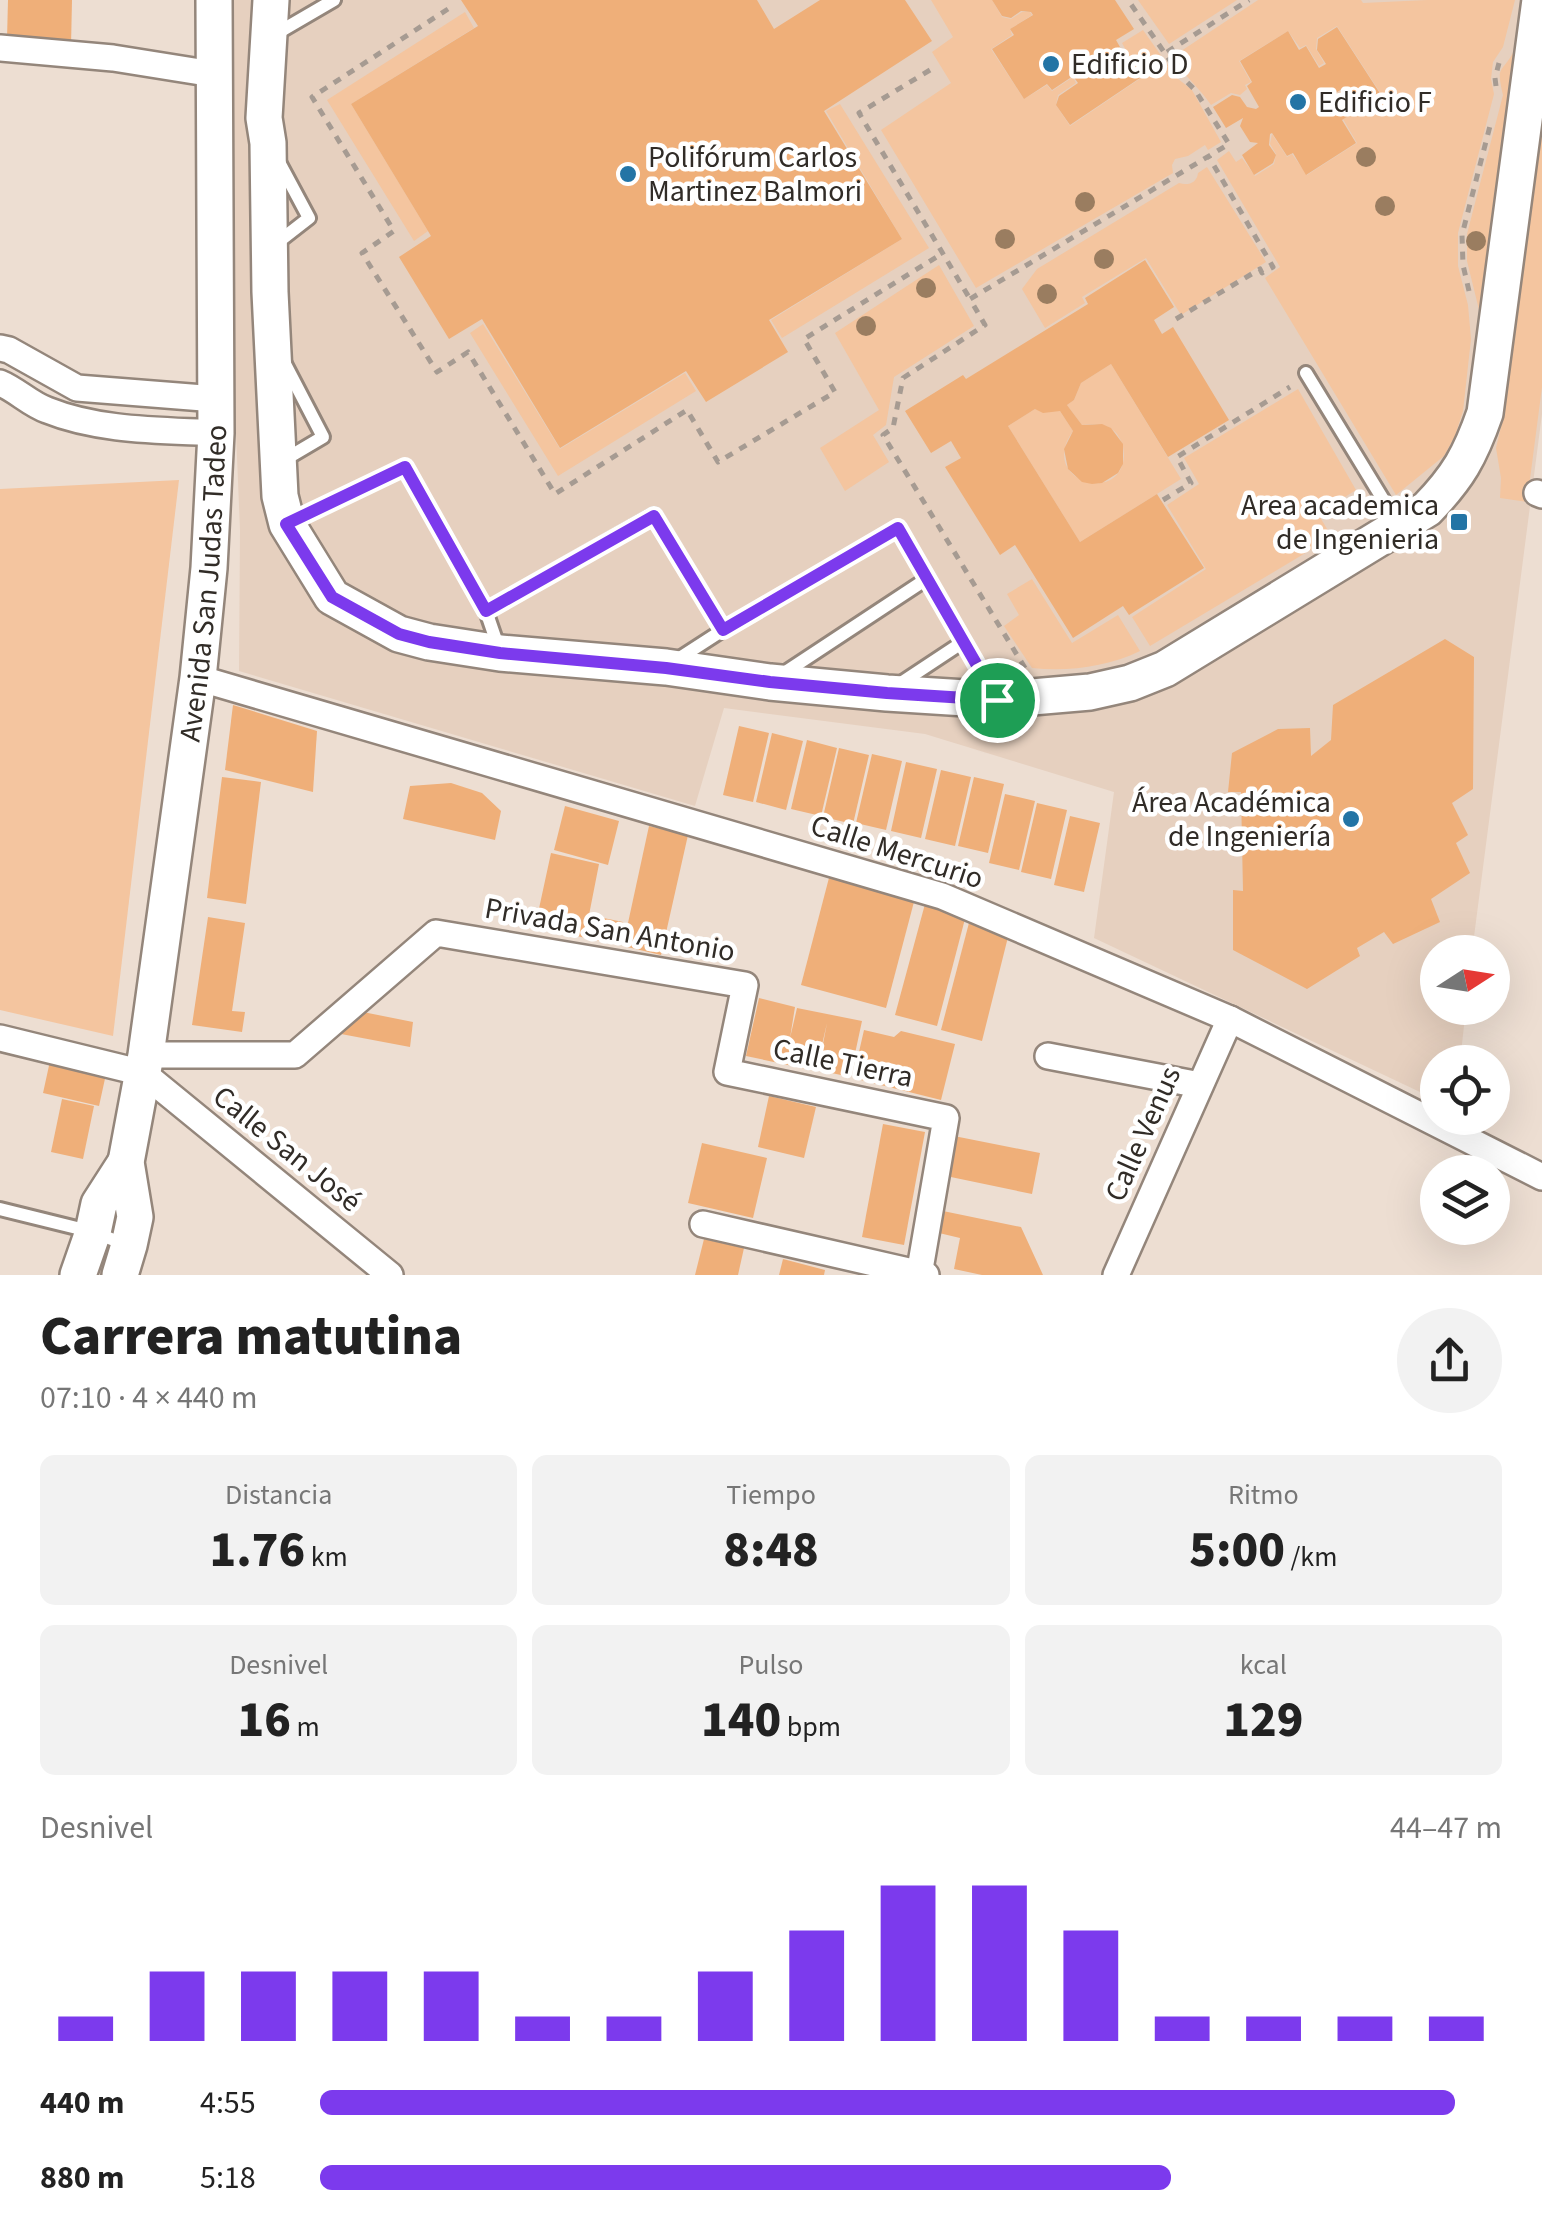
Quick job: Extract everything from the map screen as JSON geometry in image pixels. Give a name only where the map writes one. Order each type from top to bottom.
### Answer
[{"type":"street","name":"Avenida San Judas Tadeo","points":[[124,1260],[135,1217],[126,1162],[144,1064],[210,568],[216,417],[214,0]]},
{"type":"street","points":[[271,0],[264,118],[280,496],[286,524],[332,597],[399,634],[500,653],[770,682],[997,700],[1090,692],[1130,683],[1165,669],[1427,509],[1453,482],[1472,451],[1485,414],[1540,0]]},
{"type":"street","points":[[0,48],[114,58],[213,74]]},
{"type":"street","points":[[0,348],[77,388],[216,417]]},
{"type":"street","points":[[0,383],[44,410],[77,420],[129,428],[216,417]]},
{"type":"street","name":"Calle Mercurio","points":[[198,678],[942,896],[1230,1019],[1542,1177]]},
{"type":"street","name":"Privada San Antonio","points":[[144,1064],[295,1055],[436,933],[746,986],[727,1072]]},
{"type":"street","name":"Calle Venus","points":[[1116,1275],[1230,1019]]},
{"type":"street","points":[[0,1038],[144,1064]]},
{"type":"street","points":[[1048,1056],[1200,1085]]},
{"type":"street","name":"Calle San José","points":[[144,1064],[390,1275]]},
{"type":"street","name":"Calle Tierra","points":[[727,1072],[946,1118],[921,1274]]},
{"type":"street","name":"Avenida San Judas Tadeo","points":[[78,1275],[99,1204],[126,1162]]},
{"type":"street","points":[[703,1224],[921,1274]]},
{"type":"lane","points":[[268,39],[334,0]]},
{"type":"lane","points":[[1302,378],[1399,526]]},
{"type":"lane","points":[[286,524],[405,467],[486,611],[500,653]]},
{"type":"lane","points":[[486,611],[654,516],[723,630]]},
{"type":"lane","points":[[666,668],[723,630],[898,528],[997,700]]},
{"type":"lane","points":[[770,682],[926,580]]},
{"type":"lane","points":[[887,693],[963,642]]},
{"type":"lane","points":[[0,1209],[93,1232],[124,1260]]},
{"type":"path","points":[[970,299],[1229,144],[1195,90],[1180,75],[1128,0]]},
{"type":"path","points":[[1166,53],[1249,0]]},
{"type":"path","points":[[448,9],[312,96],[394,231],[362,253],[437,372],[468,352],[554,494],[686,410],[718,462],[835,392],[804,338],[943,253]]},
{"type":"path","points":[[930,70],[858,113],[985,326],[902,378],[893,428],[883,436],[1028,674]]},
{"type":"path","points":[[1176,319],[1260,269],[1262,274],[1274,267],[1209,158]]},
{"type":"path","points":[[1163,500],[1191,483],[1177,457],[1302,378]]},
{"type":"shaded area","points":[[232,0],[1542,0],[1542,414],[1474,935],[1420,935],[1420,1025],[1464,1025],[1462,1045],[1420,1045],[1420,1092],[1094,938],[1114,792],[925,734],[724,708],[695,806],[239,671],[240,530],[231,204]]},
{"type":"shaded area","points":[[931,0],[992,0],[1002,17],[1011,19],[1030,12],[1032,15],[1010,29],[1012,35],[991,49],[1024,99],[1047,85],[1052,91],[1073,77],[1076,83],[1058,95],[1056,105],[1070,126],[1141,78],[1122,43],[1143,30],[1177,78],[1192,90],[1221,142],[1175,159],[1173,173],[976,288],[881,130],[951,83],[932,52],[953,37]]},
{"type":"shaded area","points":[[1138,0],[1237,0],[1169,44]]},
{"type":"shaded area","points":[[1258,0],[1515,0],[1503,47],[1493,62],[1494,94],[1458,233],[1458,266],[1468,305],[1471,339],[1463,411],[1444,456],[1396,495],[1265,278],[1280,267],[1217,160],[1229,151],[1236,162],[1242,158],[1255,176],[1274,164],[1272,134],[1287,157],[1292,154],[1307,175],[1357,143],[1343,119],[1349,115],[1336,94],[1341,91],[1353,109],[1362,112],[1383,97],[1337,26],[1317,38],[1316,49],[1324,63],[1319,66],[1306,45],[1300,48],[1288,31],[1239,61],[1251,82],[1245,85],[1247,89],[1211,105],[1172,57]]},
{"type":"shaded area","points":[[465,12],[474,28],[351,104],[428,231],[414,241],[327,100]]},
{"type":"shaded area","points":[[1519,35],[1482,322],[1467,261],[1467,234],[1503,95],[1500,74]]},
{"type":"shaded area","points":[[1542,92],[1542,387],[1527,502],[1500,498],[1496,448],[1505,410]]},
{"type":"shaded area","points":[[840,104],[929,248],[782,338],[771,320],[902,239],[826,111]]},
{"type":"shaded area","points":[[1207,167],[1266,262],[1181,315],[1146,258],[1082,297],[1085,303],[1045,328],[1022,289],[1037,269],[1179,183],[1192,183]]},
{"type":"shaded area","points":[[939,265],[974,326],[894,377],[886,425],[873,435],[889,462],[845,491],[820,448],[879,410],[835,333]]},
{"type":"shaded area","points":[[483,324],[560,449],[685,373],[696,391],[558,476],[470,333]]},
{"type":"shaded area","points":[[1111,364],[1181,479],[1080,542],[1008,426],[1035,409],[1060,411],[1073,431],[1065,448],[1065,463],[1084,481],[1110,480],[1119,471],[1124,456],[1119,437],[1105,426],[1082,425],[1067,405],[1074,400],[1081,383]]},
{"type":"shaded area","points":[[1298,389],[1356,490],[1318,514],[1332,537],[1150,646],[1132,617],[1206,569],[1167,505],[1199,484],[1184,458]]},
{"type":"shaded area","points":[[179,480],[113,1036],[0,1010],[0,489]]},
{"type":"shaded area","points":[[1032,579],[1072,643],[1118,615],[1140,651],[1087,667],[1032,668],[1004,626],[1019,615],[1007,594]]},
{"type":"building","points":[[8,0],[72,0],[71,46],[7,39]]},
{"type":"building","name":"Polifórum Carlos Martinez Balmori","points":[[461,0],[757,0],[774,29],[820,0],[905,0],[932,41],[824,111],[902,239],[769,320],[788,352],[706,402],[686,371],[560,448],[482,319],[449,339],[399,257],[431,236],[351,104],[478,26]]},
{"type":"building","name":"Edificio D","points":[[992,0],[1115,0],[1134,29],[1116,40],[1120,47],[1098,60],[1103,67],[1116,58],[1127,59],[1140,78],[1070,125],[1056,105],[1059,96],[1078,83],[1073,76],[1052,90],[1047,84],[1024,99],[992,49],[1014,35],[1010,29],[1033,15],[1021,11],[1011,18],[1002,16]]},
{"type":"building","name":"Edificio F","points":[[1337,27],[1383,98],[1362,111],[1353,108],[1342,89],[1334,94],[1348,116],[1342,120],[1356,143],[1306,175],[1293,153],[1287,156],[1272,133],[1269,145],[1276,155],[1273,163],[1254,175],[1242,155],[1258,143],[1250,142],[1240,126],[1243,118],[1226,128],[1213,107],[1232,95],[1240,97],[1247,107],[1259,107],[1247,86],[1252,82],[1240,61],[1288,31],[1299,50],[1306,46],[1319,68],[1326,64],[1317,50],[1318,39]]},
{"type":"building","points":[[1145,260],[1174,307],[1154,320],[1162,334],[1173,327],[1229,420],[1168,457],[1111,364],[1081,383],[1074,400],[1067,405],[1082,425],[1102,424],[1111,428],[1123,444],[1123,464],[1118,473],[1092,484],[1082,482],[1068,469],[1064,449],[1073,431],[1060,411],[1043,413],[1035,409],[1008,426],[1080,542],[1157,494],[1204,568],[1129,615],[1123,606],[1073,638],[1015,545],[1000,555],[945,467],[961,458],[951,441],[931,453],[905,411],[963,375],[966,379],[1088,304],[1085,298]]},
{"type":"building","name":"Área Académica de Ingeniería","points":[[1445,639],[1474,657],[1473,789],[1452,803],[1468,835],[1456,843],[1470,873],[1431,899],[1440,922],[1393,944],[1384,932],[1357,948],[1360,956],[1307,989],[1233,950],[1233,890],[1243,891],[1241,792],[1228,792],[1232,753],[1278,729],[1310,728],[1311,756],[1331,740],[1333,705]]},
{"type":"building","points":[[233,705],[317,731],[313,792],[225,770]]},
{"type":"building","points":[[739,726],[769,733],[753,802],[723,795]]},
{"type":"building","points":[[772,733],[803,741],[786,810],[756,802]]},
{"type":"building","points":[[807,740],[837,748],[821,816],[791,809]]},
{"type":"building","points":[[839,748],[869,755],[853,824],[823,817]]},
{"type":"building","points":[[872,754],[902,761],[886,830],[856,823]]},
{"type":"building","points":[[906,762],[937,769],[921,838],[891,831]]},
{"type":"building","points":[[941,770],[971,777],[955,846],[925,839]]},
{"type":"building","points":[[222,777],[261,782],[246,904],[207,898]]},
{"type":"building","points":[[974,777],[1004,784],[988,853],[958,846]]},
{"type":"building","points":[[451,783],[482,793],[501,811],[495,840],[403,819],[410,786]]},
{"type":"building","points":[[1005,794],[1035,801],[1019,870],[989,863]]},
{"type":"building","points":[[1037,803],[1067,810],[1051,879],[1021,872]]},
{"type":"building","points":[[565,806],[619,821],[608,865],[554,850]]},
{"type":"building","points":[[1070,816],[1100,823],[1084,892],[1054,885]]},
{"type":"building","points":[[649,826],[688,835],[661,955],[623,946]]},
{"type":"building","points":[[551,853],[599,864],[589,915],[623,922],[618,945],[535,927]]},
{"type":"building","points":[[830,874],[915,898],[886,1008],[801,985]]},
{"type":"building","points":[[925,904],[966,915],[937,1026],[895,1015]]},
{"type":"building","points":[[208,917],[245,923],[232,1011],[245,1012],[242,1032],[192,1025]]},
{"type":"building","points":[[970,919],[1008,937],[982,1041],[941,1030]]},
{"type":"building","points":[[759,998],[795,1007],[790,1038],[797,1008],[862,1021],[850,1077],[818,1070],[827,1023],[816,1071],[746,1056]]},
{"type":"building","points":[[363,1012],[413,1022],[410,1047],[341,1034]]},
{"type":"building","points":[[864,1030],[894,1037],[901,1031],[955,1044],[941,1100],[853,1078]]},
{"type":"building","points":[[50,1061],[106,1074],[99,1106],[43,1093]]},
{"type":"building","points":[[769,1096],[816,1107],[804,1158],[758,1147]]},
{"type":"building","points":[[62,1099],[94,1106],[83,1159],[51,1152]]},
{"type":"building","points":[[883,1124],[925,1132],[904,1245],[862,1237]]},
{"type":"building","points":[[954,1136],[1040,1153],[1032,1194],[946,1176]]},
{"type":"building","points":[[702,1143],[767,1158],[753,1218],[688,1203]]},
{"type":"building","points":[[943,1211],[1021,1227],[1043,1275],[982,1275],[954,1269],[960,1238],[939,1233]]},
{"type":"building","points":[[704,1239],[744,1248],[738,1275],[695,1275]]},
{"type":"building","points":[[783,1259],[825,1270],[824,1275],[779,1275]]},
{"type":"place","name":"Edificio D","points":[[1051,64]]},
{"type":"place","name":"Edificio F","points":[[1298,102]]},
{"type":"place","name":"Polifórum Carlos Martinez Balmori","points":[[628,174]]},
{"type":"place","name":"Area academica de Ingenieria","points":[[1459,522]]},
{"type":"place","name":"Área Académica de Ingeniería","points":[[1351,819]]},
{"type":"route","points":[[405,467],[486,611],[654,516],[723,630],[898,528],[997,700],[770,682],[429,642],[399,634],[332,597],[286,524],[405,467]]}]
